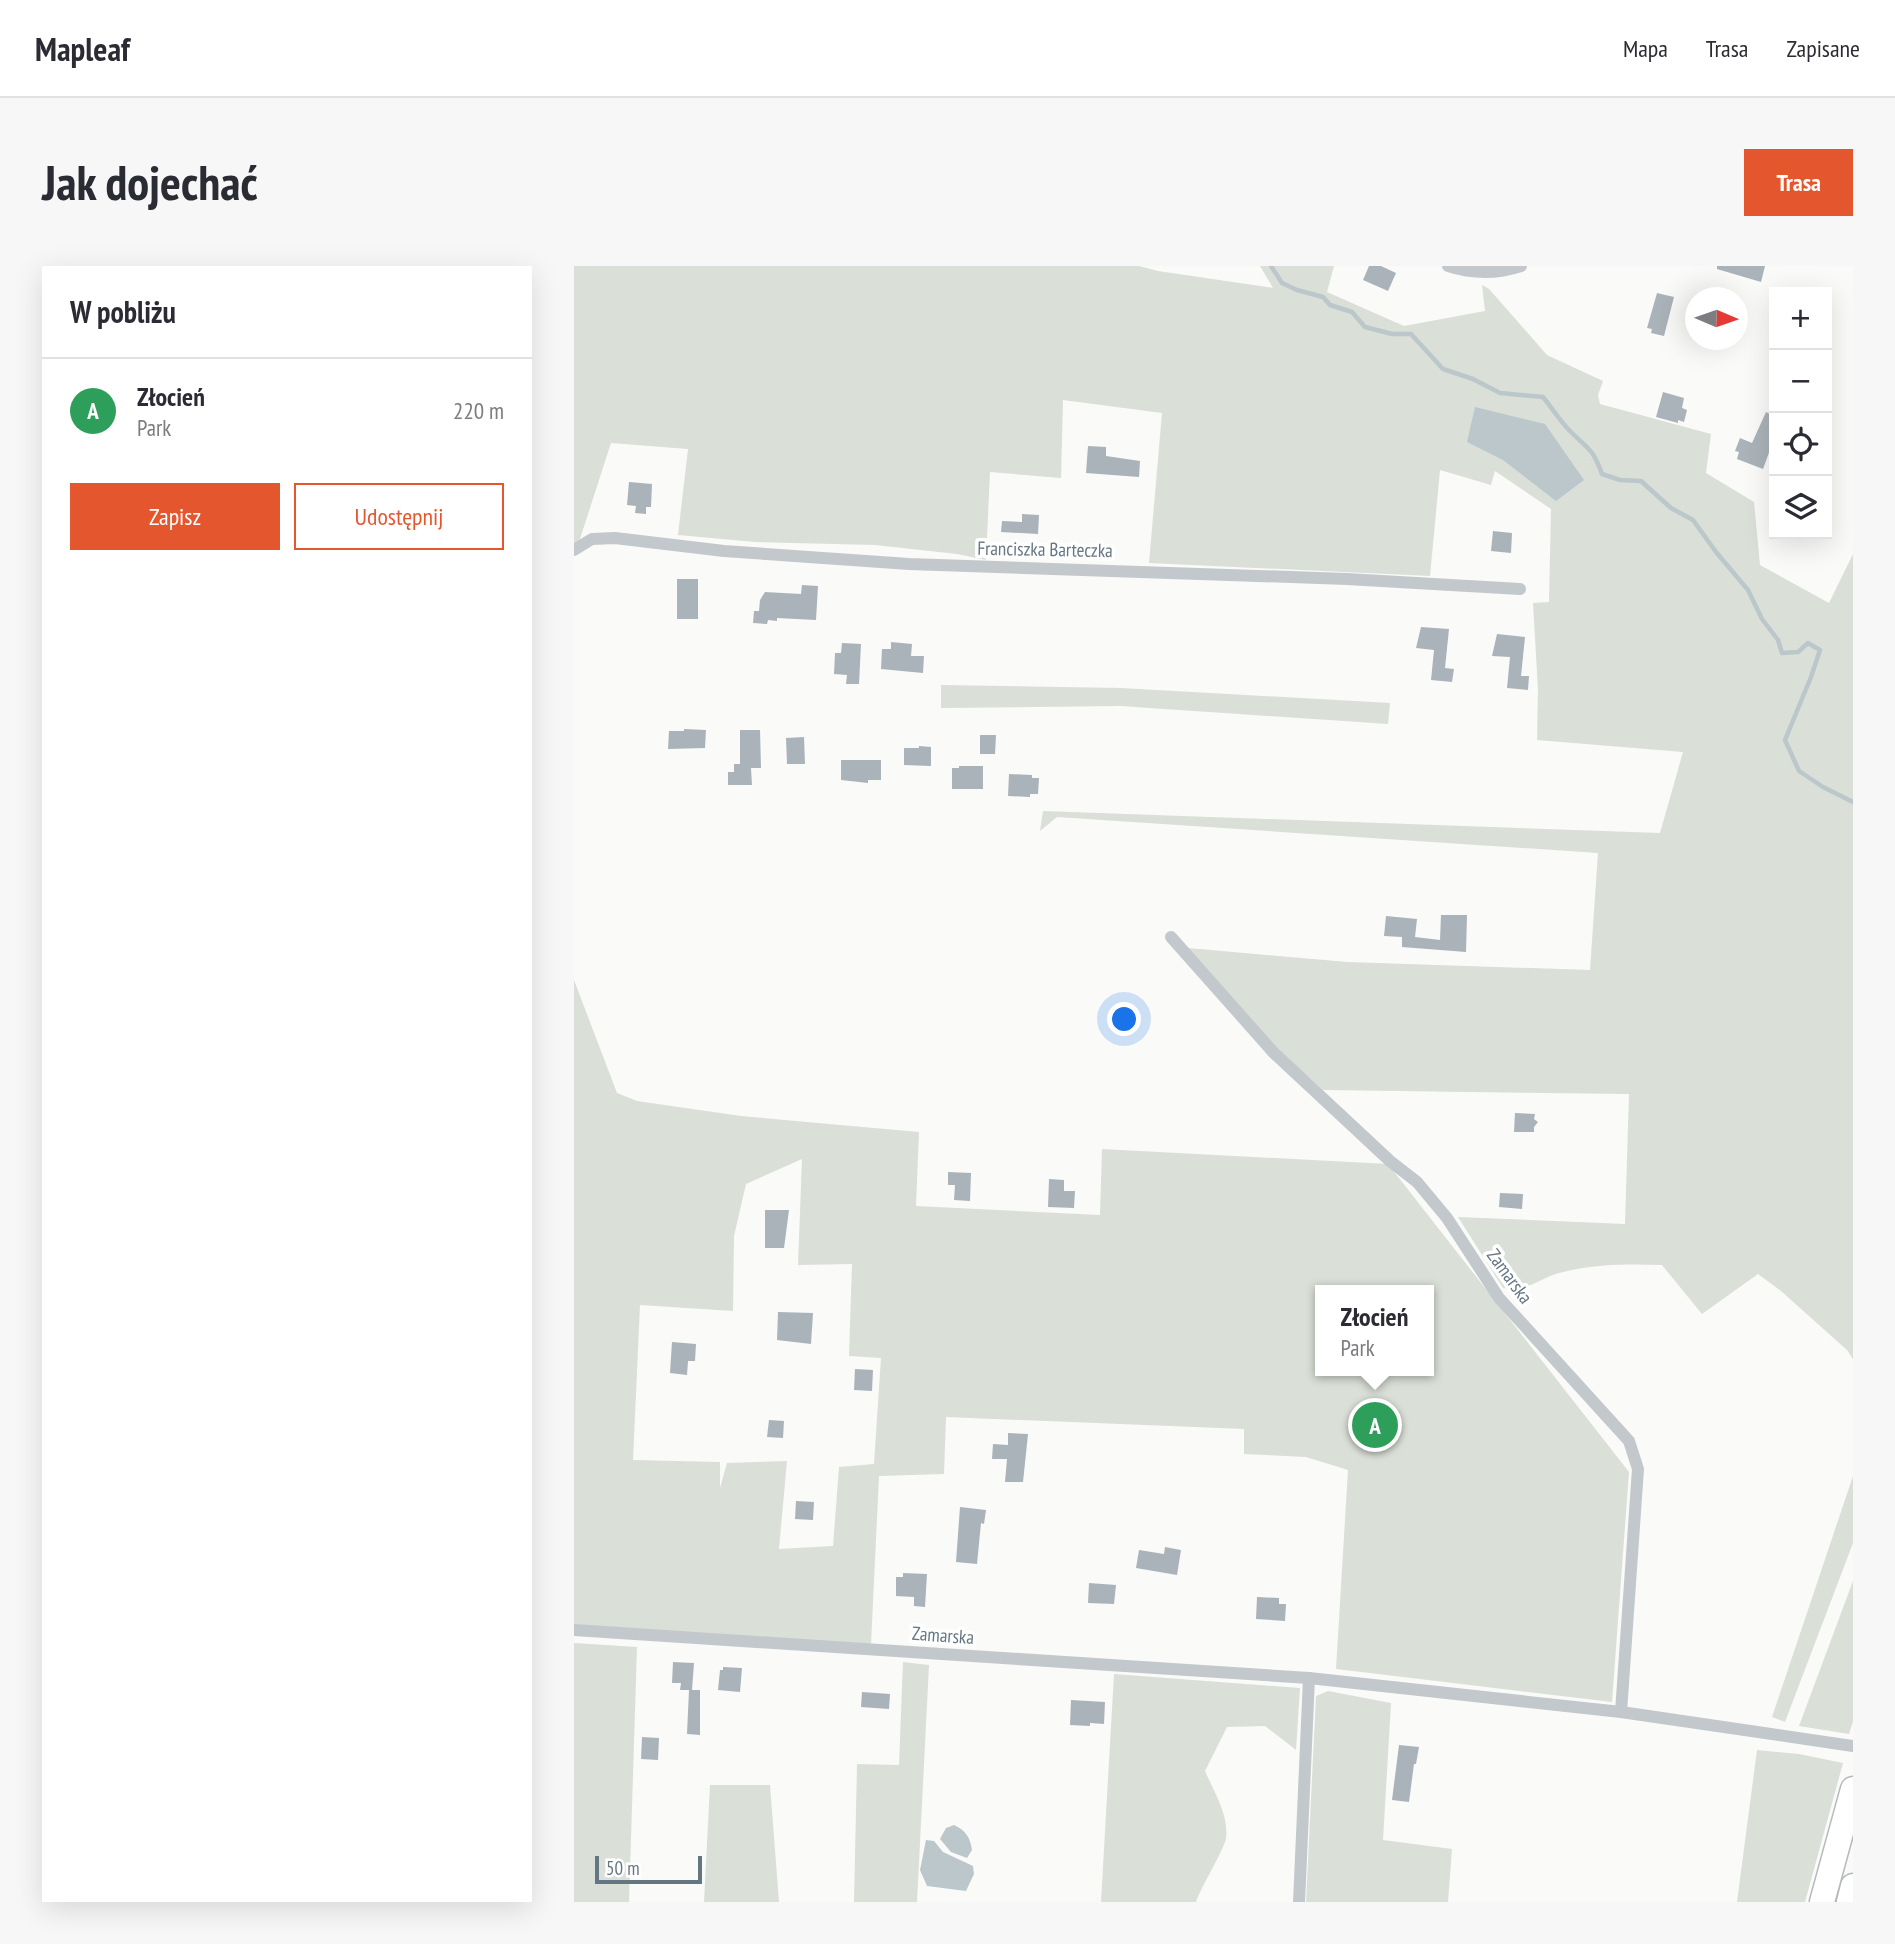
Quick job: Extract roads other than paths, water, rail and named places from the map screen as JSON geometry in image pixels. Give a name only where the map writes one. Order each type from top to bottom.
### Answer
[{"type":"highway","points":[[1822,1902],[1853,1789]]},
{"type":"highway","points":[[1849,1902],[1853,1886]]},
{"type":"street","points":[[1448,266],[1463,271],[1484,272],[1521,266]]},
{"type":"street","name":"Franciszka Barteczka","points":[[574,550],[592,539],[615,538],[724,551],[909,564],[1347,579],[1520,589]]},
{"type":"street","name":"Zamarska","points":[[1171,937],[1273,1052],[1416,1182],[1447,1218],[1499,1298],[1629,1441],[1638,1469],[1621,1712]]},
{"type":"street","name":"Zamarska","points":[[574,1630],[1309,1678],[1621,1712],[1853,1746]]},
{"type":"street","points":[[1298,1902],[1309,1678]]},
{"type":"waterway","points":[[1271,266],[1282,283],[1323,297],[1330,305],[1352,312],[1365,327],[1392,334],[1411,334],[1443,369],[1473,379],[1500,393],[1543,397],[1568,429],[1592,452],[1602,474],[1620,480],[1641,481],[1671,508],[1693,520],[1748,590],[1762,619],[1778,640],[1782,653],[1798,652],[1808,643],[1820,650],[1785,740],[1799,771],[1853,802]]},
{"type":"place","name":"Złocień","points":[[1375,1425]]}]
